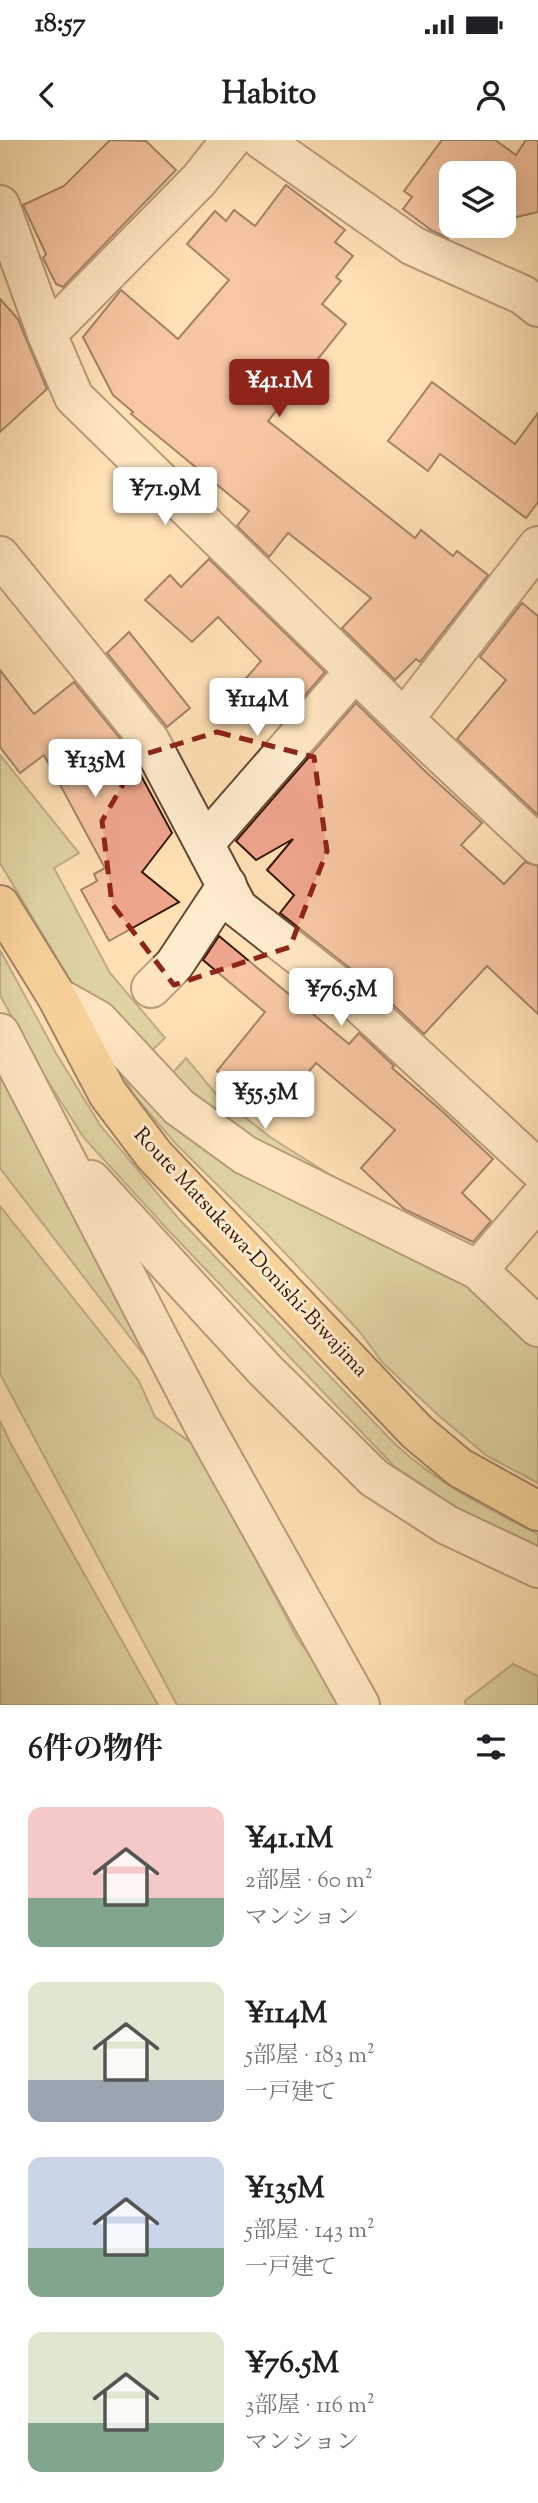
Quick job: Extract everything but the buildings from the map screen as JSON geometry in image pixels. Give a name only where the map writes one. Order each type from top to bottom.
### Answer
[{"type":"main road","name":"Route Matsukawa-Donishi-Biwajima","points":[[0,905],[57,997],[108,1094],[154,1155],[417,1432],[460,1468],[538,1511]]},
{"type":"street","points":[[47,334],[199,180],[231,140]]},
{"type":"street","points":[[262,140],[413,246],[523,295],[538,307]]},
{"type":"street","points":[[0,208],[47,334],[74,397],[404,719],[538,845]]},
{"type":"street","points":[[404,719],[538,546]]},
{"type":"street","points":[[0,556],[150,741],[238,908],[353,998],[538,1169]]},
{"type":"street","points":[[205,843],[355,671]]},
{"type":"street","points":[[151,988],[174,965],[227,885]]},
{"type":"street","points":[[57,997],[98,1020],[179,1107],[245,1154],[478,1270],[538,1327]]},
{"type":"street","points":[[0,1034],[203,1424],[360,1704]]},
{"type":"street","points":[[56,1142],[265,1370],[374,1478],[447,1525],[538,1568]]},
{"type":"street","points":[[478,1270],[538,1200]]},
{"type":"highlighted area","points":[[217,732],[314,757],[327,851],[290,947],[174,985],[112,904],[102,821],[139,756]]},
{"type":"green space","points":[[0,755],[79,853],[54,868],[110,973],[165,1038],[145,1057],[76,990],[0,863]]},
{"type":"green space","points":[[0,950],[56,1053],[100,1125],[178,1218],[396,1445],[446,1484],[538,1534],[538,1548],[457,1508],[394,1466],[169,1231],[84,1138],[37,1064],[0,995]]},
{"type":"green space","points":[[112,1053],[411,1252],[487,1297],[538,1348],[538,1483],[487,1456],[438,1415],[383,1363],[359,1331],[176,1144],[133,1094]]},
{"type":"green space","points":[[186,1058],[216,1094],[270,1137],[348,1186],[249,1140],[169,1077]]},
{"type":"green space","points":[[0,1076],[149,1352],[143,1354],[0,1168]]},
{"type":"green space","points":[[0,1206],[139,1381],[155,1417],[197,1447],[297,1638],[336,1692],[341,1705],[177,1705],[0,1374]]},
{"type":"green space","points":[[0,1421],[11,1444],[158,1705],[0,1705]]},
{"type":"green space","points":[[513,1664],[538,1676],[538,1705],[466,1705],[465,1701]]}]
